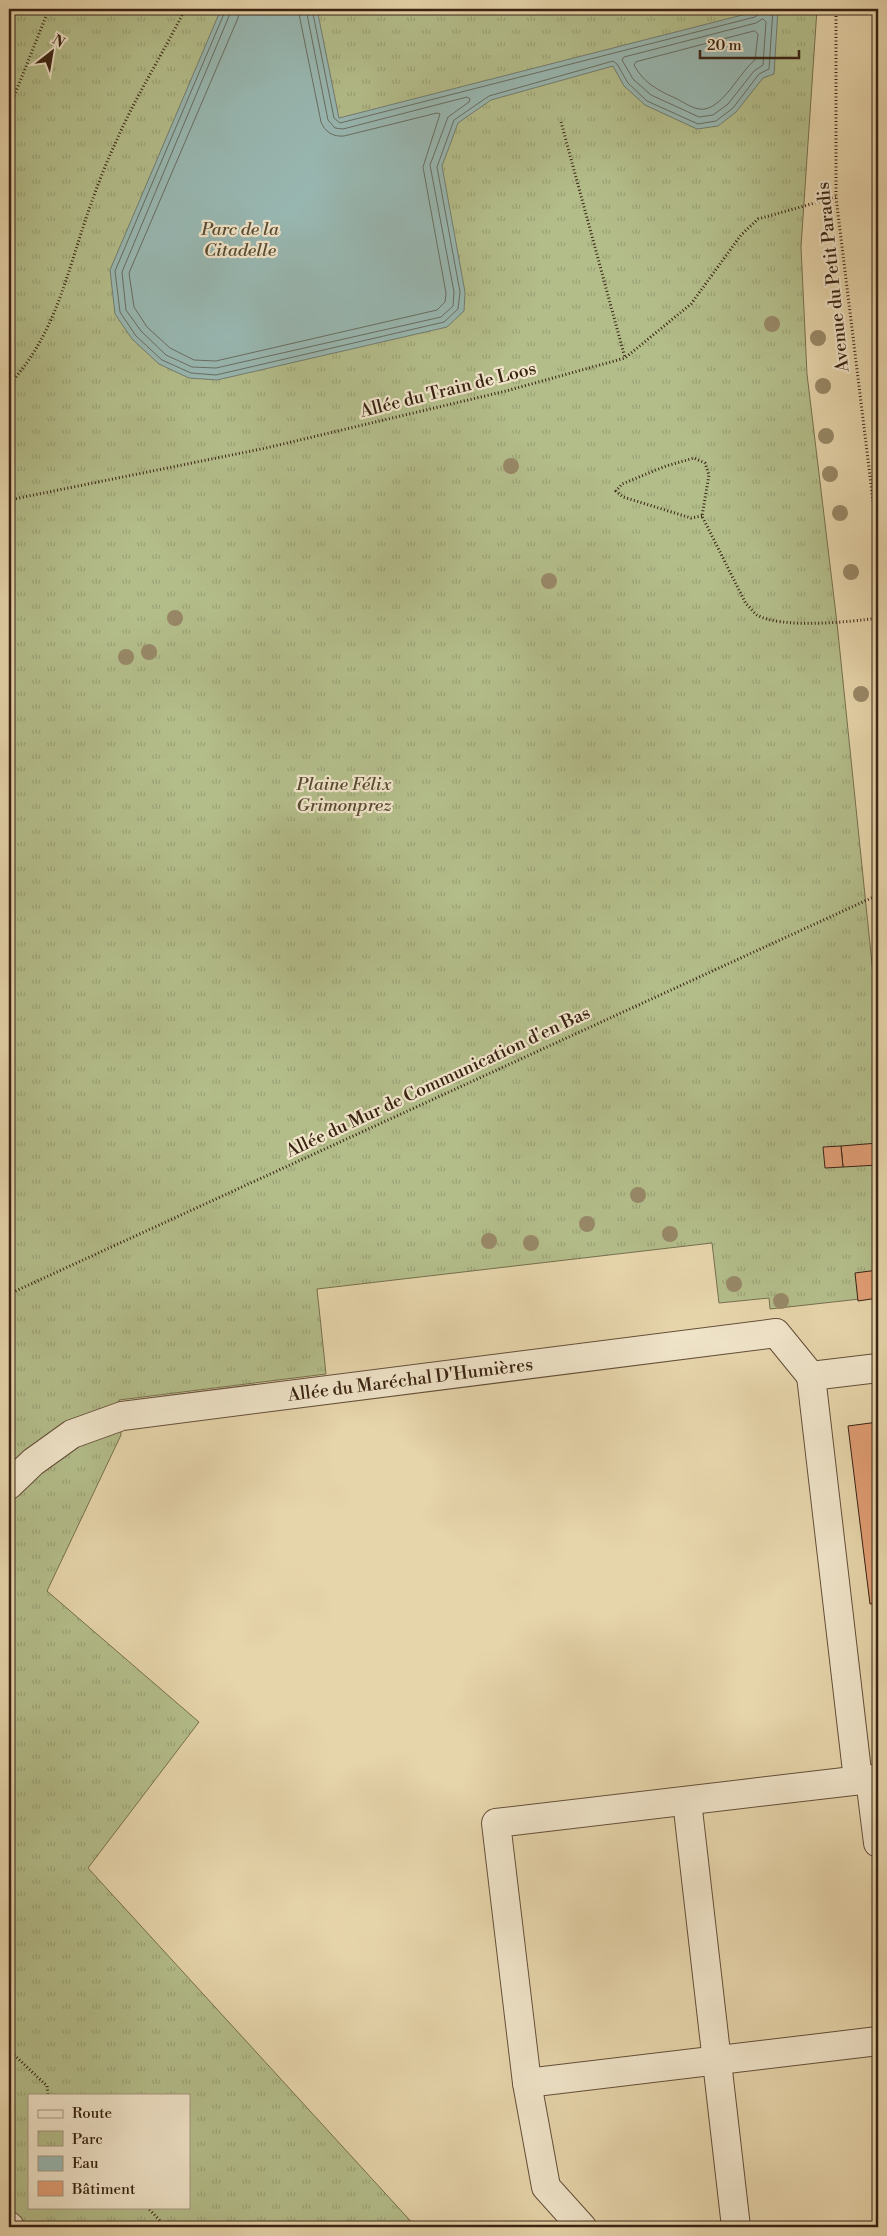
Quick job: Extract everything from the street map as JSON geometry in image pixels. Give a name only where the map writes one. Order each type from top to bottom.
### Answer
[{"type":"street","name":"Allée du Maréchal D'Humières","points":[[9,1485],[33,1462],[72,1434],[122,1416],[776,1333],[811,1376]]},
{"type":"street","points":[[858,1780],[811,1376],[878,1368]]},
{"type":"street","points":[[582,2227],[546,2187],[527,2083],[496,1823],[870,1779],[878,1843]]},
{"type":"street","points":[[688,1800],[736,2227]]},
{"type":"street","points":[[527,2083],[878,2041]]},
{"type":"path","points":[[9,108],[49,9]]},
{"type":"path","points":[[9,385],[20,373],[47,331],[63,293],[91,203],[116,142],[185,9]]},
{"type":"path","name":"Avenue du Petit Paradis","points":[[836,9],[836,197],[878,542]]},
{"type":"path","points":[[560,122],[624,358]]},
{"type":"path","name":"Allée du Train de Loos","points":[[9,500],[266,448],[506,391],[624,358],[692,304],[741,235],[758,219],[836,197]]},
{"type":"path","points":[[702,516],[691,518],[623,497],[616,490],[622,484],[666,466],[694,458],[705,463],[709,475],[702,516],[746,604],[757,615],[775,620],[809,623],[837,623],[878,618]]},
{"type":"path","name":"Allée du Mur de Communication d'en Bas","points":[[9,1294],[878,895]]},
{"type":"path","points":[[9,2050],[47,2086],[48,2094]]},
{"type":"path","points":[[148,2208],[166,2227]]},
{"type":"green space","points":[[9,9],[817,9],[801,247],[807,374],[837,623],[878,1022],[878,1297],[770,1309],[769,1298],[719,1303],[712,1243],[317,1289],[326,1374],[119,1400],[121,1435],[47,1591],[199,1722],[88,1868],[416,2227],[9,2227]]},
{"type":"water","points":[[221,9],[317,9],[339,118],[754,12],[754,9],[778,9],[774,74],[763,78],[736,112],[718,126],[697,129],[645,105],[624,86],[613,66],[491,100],[458,123],[442,166],[465,292],[464,311],[447,327],[217,380],[189,378],[159,364],[132,339],[115,314],[110,270]]},
{"type":"building","points":[[878,1143],[878,1165],[843,1167],[841,1146]]},
{"type":"building","points":[[841,1146],[843,1167],[825,1168],[823,1147]]},
{"type":"building","points":[[878,1270],[878,1298],[858,1301],[855,1273]]},
{"type":"building","points":[[878,1422],[878,1603],[870,1604],[848,1426]]},
{"type":"park label","name":"Parc de la Citadelle","points":[[240,239]]},
{"type":"park label","name":"Plaine Félix Grimonprez","points":[[344,794]]}]
